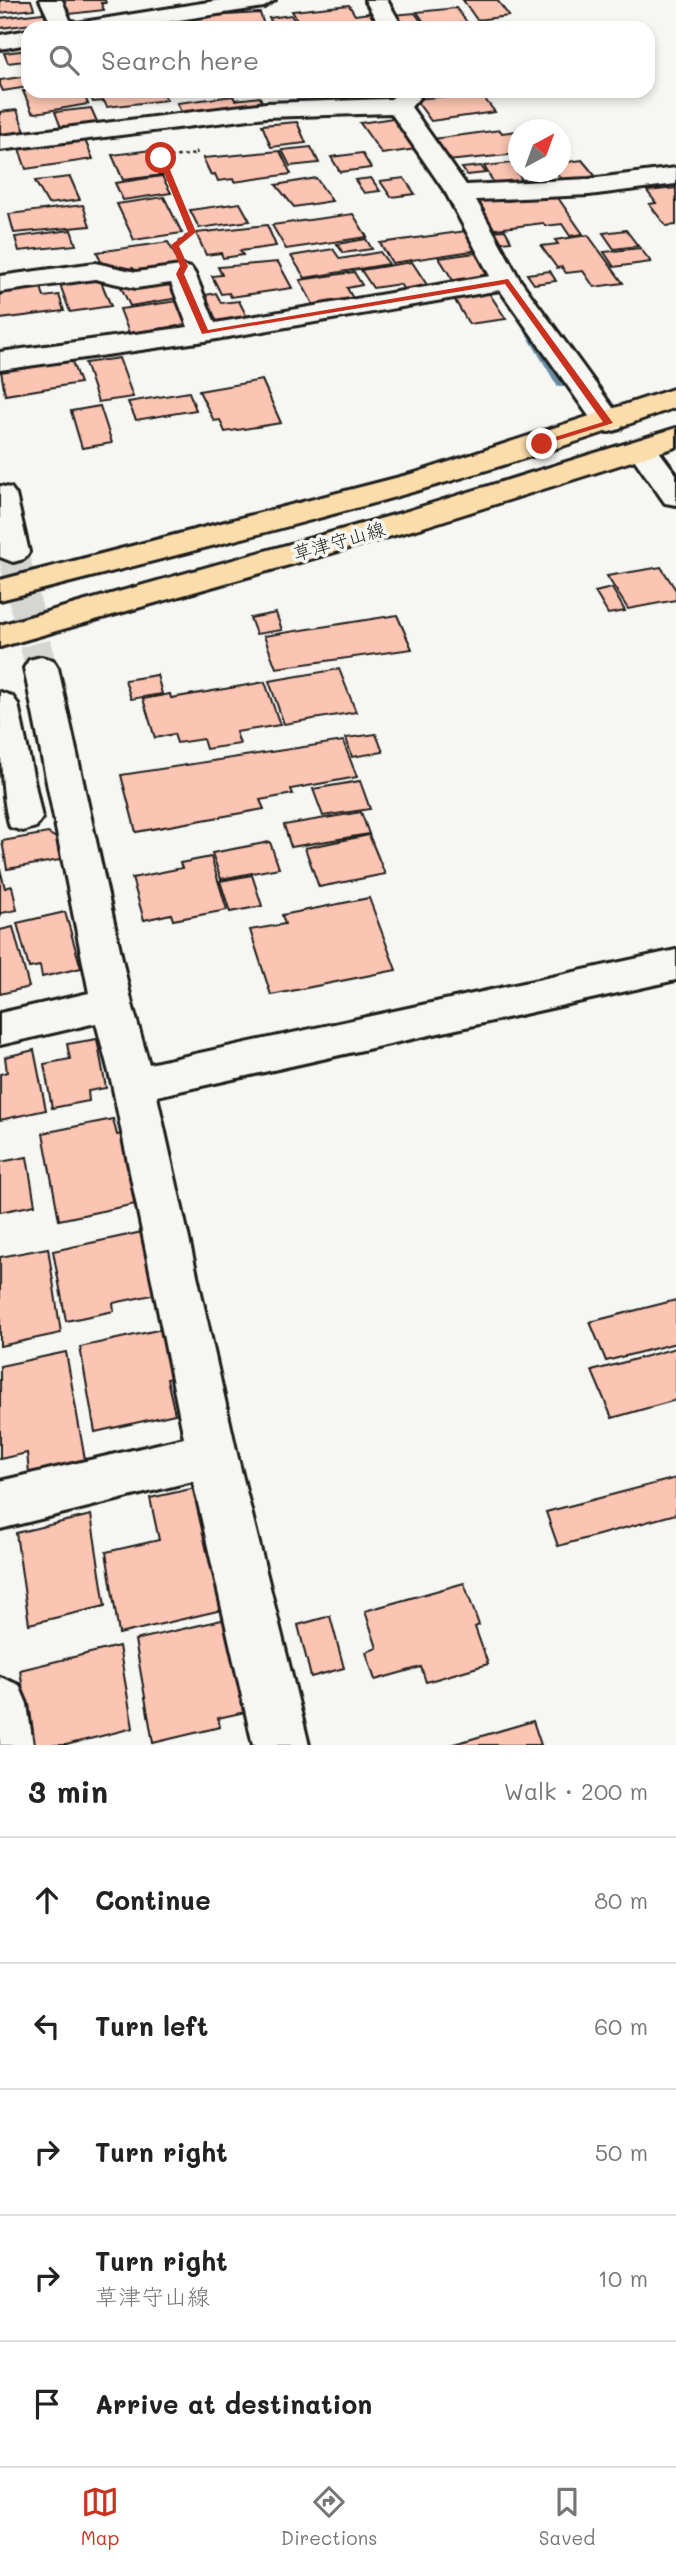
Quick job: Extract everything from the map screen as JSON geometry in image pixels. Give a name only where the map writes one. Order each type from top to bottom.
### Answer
[{"type":"main road","name":"草津守山線","points":[[0,590],[287,517],[609,423],[676,397]]},
{"type":"main road","name":"草津守山線","points":[[0,636],[332,543],[676,437]]},
{"type":"street","points":[[51,0],[60,21]]},
{"type":"street","points":[[128,21],[264,0]]},
{"type":"street","points":[[376,0],[388,21]]},
{"type":"street","points":[[0,42],[21,38]]},
{"type":"street","points":[[0,143],[266,110],[405,98],[508,281],[609,423]]},
{"type":"street","points":[[459,193],[589,187],[676,176]]},
{"type":"street","points":[[0,284],[95,271],[136,280],[180,274],[205,333]]},
{"type":"street","points":[[0,361],[205,333],[508,281]]},
{"type":"street","points":[[642,449],[676,496]]},
{"type":"street","points":[[0,495],[13,552]]},
{"type":"street","points":[[41,668],[70,812],[112,1004],[133,1084],[212,1454],[281,1745]]},
{"type":"street","points":[[0,704],[12,820],[70,812]]},
{"type":"street","points":[[133,1084],[676,965]]},
{"type":"street","points":[[0,1029],[112,1004]]},
{"type":"street","points":[[0,1505],[212,1454]]},
{"type":"street","points":[[0,1704],[5,1745]]},
{"type":"path","points":[[180,274],[184,266],[174,245],[192,232],[161,158],[197,154]]},
{"type":"building","points":[[0,0],[31,0],[34,9],[0,13]]},
{"type":"building","points":[[55,0],[105,0],[106,3],[101,3],[104,10],[61,15]]},
{"type":"building","points":[[463,0],[497,0],[509,16],[477,20]]},
{"type":"building","points":[[349,5],[355,15],[369,13],[375,21],[298,21],[292,11]]},
{"type":"building","points":[[456,8],[466,21],[423,21],[417,12]]},
{"type":"building","points":[[51,12],[55,21],[21,21],[21,25],[0,28],[0,18]]},
{"type":"building","points":[[260,13],[263,21],[194,21],[193,17]]},
{"type":"building","points":[[415,13],[421,21],[396,21],[392,15]]},
{"type":"building","points":[[291,15],[295,21],[271,21],[269,18]]},
{"type":"building","points":[[21,51],[21,61],[8,63],[4,53]]},
{"type":"building","points":[[21,77],[21,88],[3,91],[0,80]]},
{"type":"building","points":[[26,98],[86,98],[88,104],[36,113],[32,112]]},
{"type":"building","points":[[91,98],[167,100],[107,107],[104,101],[93,102]]},
{"type":"building","points":[[217,98],[260,98],[264,106],[183,117],[177,103]]},
{"type":"building","points":[[317,98],[343,98],[320,102]]},
{"type":"building","points":[[484,98],[495,112],[431,121],[415,99]]},
{"type":"building","points":[[91,108],[99,126],[62,130],[55,112]]},
{"type":"building","points":[[17,110],[25,132],[0,135],[0,112]]},
{"type":"building","points":[[393,118],[416,149],[382,154],[360,123]]},
{"type":"building","points":[[297,122],[306,143],[271,147],[262,125]]},
{"type":"building","points":[[500,130],[502,133],[508,132],[508,155],[447,161],[433,139]]},
{"type":"building","points":[[84,138],[93,159],[26,169],[18,146]]},
{"type":"building","points":[[311,147],[319,163],[290,166],[282,150]]},
{"type":"building","points":[[151,150],[163,175],[123,180],[112,155]]},
{"type":"building","points":[[280,151],[291,174],[234,182],[233,179],[218,181],[215,174],[211,175],[203,158]]},
{"type":"building","points":[[362,153],[371,168],[340,172],[331,157]]},
{"type":"building","points":[[582,160],[597,178],[571,181],[571,162]]},
{"type":"building","points":[[508,163],[508,182],[523,182],[495,185],[484,166]]},
{"type":"building","points":[[481,166],[486,173],[467,175],[462,168]]},
{"type":"building","points":[[162,176],[171,193],[123,200],[115,183]]},
{"type":"building","points":[[70,177],[80,200],[48,204],[35,181]]},
{"type":"building","points":[[316,178],[332,201],[294,207],[276,185]]},
{"type":"building","points":[[371,178],[380,191],[364,193],[355,180]]},
{"type":"building","points":[[404,178],[415,194],[391,197],[380,181]]},
{"type":"building","points":[[676,188],[676,225],[666,226],[649,204],[656,203],[647,191]]},
{"type":"building","points":[[556,195],[583,234],[570,236],[562,224],[545,226],[543,223],[488,230],[473,200],[504,197],[507,201]]},
{"type":"building","points":[[164,197],[182,233],[134,240],[117,204]]},
{"type":"building","points":[[240,203],[250,221],[199,228],[190,210]]},
{"type":"building","points":[[83,205],[90,226],[14,233],[9,214]]},
{"type":"building","points":[[353,214],[367,237],[286,249],[272,225]]},
{"type":"building","points":[[267,225],[276,246],[240,251],[243,255],[223,258],[221,253],[206,255],[196,233]]},
{"type":"building","points":[[71,230],[76,245],[19,251],[15,237]]},
{"type":"building","points":[[505,230],[511,241],[495,243],[490,231]]},
{"type":"building","points":[[626,230],[638,246],[614,249],[603,233]]},
{"type":"building","points":[[466,231],[479,250],[392,263],[380,243]]},
{"type":"building","points":[[588,235],[623,283],[594,287],[583,271],[566,273],[562,267],[557,268],[541,246],[558,244],[555,240]]},
{"type":"building","points":[[366,239],[372,249],[343,253],[337,244]]},
{"type":"building","points":[[168,242],[181,266],[136,273],[133,268],[105,272],[97,252]]},
{"type":"building","points":[[640,248],[651,262],[614,267],[604,252]]},
{"type":"building","points":[[333,249],[340,259],[380,252],[389,264],[305,278],[291,256]]},
{"type":"building","points":[[475,253],[490,276],[454,282],[439,258]]},
{"type":"building","points":[[278,262],[292,288],[231,297],[229,293],[221,294],[212,276],[222,275],[218,267]]},
{"type":"building","points":[[412,262],[429,288],[405,291],[400,284],[373,288],[361,270]]},
{"type":"building","points":[[550,271],[556,281],[534,284],[527,274]]},
{"type":"building","points":[[354,272],[362,285],[347,288],[355,302],[315,308],[300,280]]},
{"type":"building","points":[[98,274],[111,306],[70,312],[58,279]]},
{"type":"building","points":[[175,278],[185,297],[130,306],[121,287]]},
{"type":"building","points":[[28,285],[29,289],[41,287],[44,297],[59,295],[64,311],[0,319],[0,288]]},
{"type":"building","points":[[216,293],[221,303],[239,301],[248,319],[208,325],[195,297]]},
{"type":"building","points":[[489,293],[506,319],[469,324],[453,297]]},
{"type":"building","points":[[185,300],[194,324],[129,333],[120,309]]},
{"type":"building","points":[[69,354],[80,383],[5,395],[0,365]]},
{"type":"building","points":[[119,358],[133,397],[98,402],[85,363]]},
{"type":"building","points":[[262,380],[281,423],[225,432],[220,420],[214,421],[199,391]]},
{"type":"building","points":[[189,392],[196,410],[136,420],[128,402]]},
{"type":"building","points":[[100,406],[112,443],[82,448],[71,411]]},
{"type":"building","points":[[661,567],[676,590],[676,600],[628,609],[607,576]]},
{"type":"building","points":[[612,588],[625,611],[608,614],[595,592]]},
{"type":"building","points":[[276,613],[282,630],[256,634],[250,618]]},
{"type":"building","points":[[397,615],[412,649],[276,668],[264,636]]},
{"type":"building","points":[[339,669],[356,712],[284,724],[269,681]]},
{"type":"building","points":[[157,675],[162,694],[131,699],[125,680]]},
{"type":"building","points":[[265,682],[280,725],[236,732],[240,744],[206,749],[203,739],[177,743],[174,734],[155,738],[143,699],[170,694],[171,698]]},
{"type":"building","points":[[376,734],[383,752],[352,757],[346,738]]},
{"type":"building","points":[[343,741],[357,777],[291,789],[293,794],[260,800],[264,809],[136,832],[121,775]]},
{"type":"building","points":[[360,781],[370,809],[323,816],[313,789]]},
{"type":"building","points":[[361,812],[369,834],[291,847],[284,825]]},
{"type":"building","points":[[48,833],[56,838],[60,860],[7,869],[2,841]]},
{"type":"building","points":[[369,835],[385,874],[319,887],[305,848]]},
{"type":"building","points":[[270,842],[279,868],[221,879],[212,853]]},
{"type":"building","points":[[211,857],[227,910],[173,920],[171,914],[144,920],[132,878],[182,868],[180,863]]},
{"type":"building","points":[[0,869],[5,888],[12,886],[17,910],[1,913],[0,918]]},
{"type":"building","points":[[252,875],[262,906],[230,912],[220,881]]},
{"type":"building","points":[[369,898],[396,970],[271,995],[250,930],[285,924],[282,915]]},
{"type":"building","points":[[65,912],[81,968],[42,977],[40,966],[29,968],[17,923]]},
{"type":"building","points":[[13,927],[29,987],[0,994],[0,930]]},
{"type":"building","points":[[97,1039],[106,1088],[88,1091],[89,1101],[52,1108],[44,1064],[70,1059],[67,1044]]},
{"type":"building","points":[[34,1050],[46,1110],[0,1120],[0,1074],[7,1072],[5,1057]]},
{"type":"building","points":[[113,1119],[117,1135],[124,1134],[140,1203],[59,1220],[43,1133]]},
{"type":"building","points":[[27,1157],[35,1205],[0,1212],[0,1162]]},
{"type":"building","points":[[147,1231],[162,1293],[113,1303],[114,1311],[66,1321],[53,1251]]},
{"type":"building","points":[[48,1248],[61,1333],[0,1346],[0,1257]]},
{"type":"building","points":[[676,1300],[676,1343],[606,1361],[590,1322]]},
{"type":"building","points":[[167,1328],[177,1376],[167,1379],[175,1414],[95,1432],[80,1347]]},
{"type":"building","points":[[676,1348],[676,1400],[612,1418],[592,1371]]},
{"type":"building","points":[[66,1352],[85,1460],[29,1473],[27,1453],[0,1459],[0,1366]]},
{"type":"building","points":[[676,1478],[676,1514],[558,1546],[546,1512]]},
{"type":"building","points":[[200,1487],[226,1609],[119,1634],[106,1552],[159,1540],[150,1498]]},
{"type":"building","points":[[91,1515],[105,1606],[29,1624],[16,1533]]},
{"type":"building","points":[[464,1583],[479,1625],[475,1627],[488,1664],[426,1682],[421,1667],[375,1680],[366,1652],[377,1648],[365,1611]]},
{"type":"building","points":[[330,1616],[344,1668],[311,1677],[298,1625]]},
{"type":"building","points":[[226,1619],[245,1712],[218,1718],[220,1727],[153,1743],[135,1640]]},
{"type":"building","points":[[119,1646],[133,1728],[66,1745],[31,1745],[20,1670]]},
{"type":"building","points":[[533,1721],[541,1745],[451,1745]]},
{"type":"waterway","points":[[526,325],[561,384]]},
{"type":"tunnel","points":[[13,552],[41,668]]},
{"type":"route","points":[[161,158],[192,232],[174,245],[184,266],[180,274],[205,333],[508,281],[609,423],[542,444]]}]
